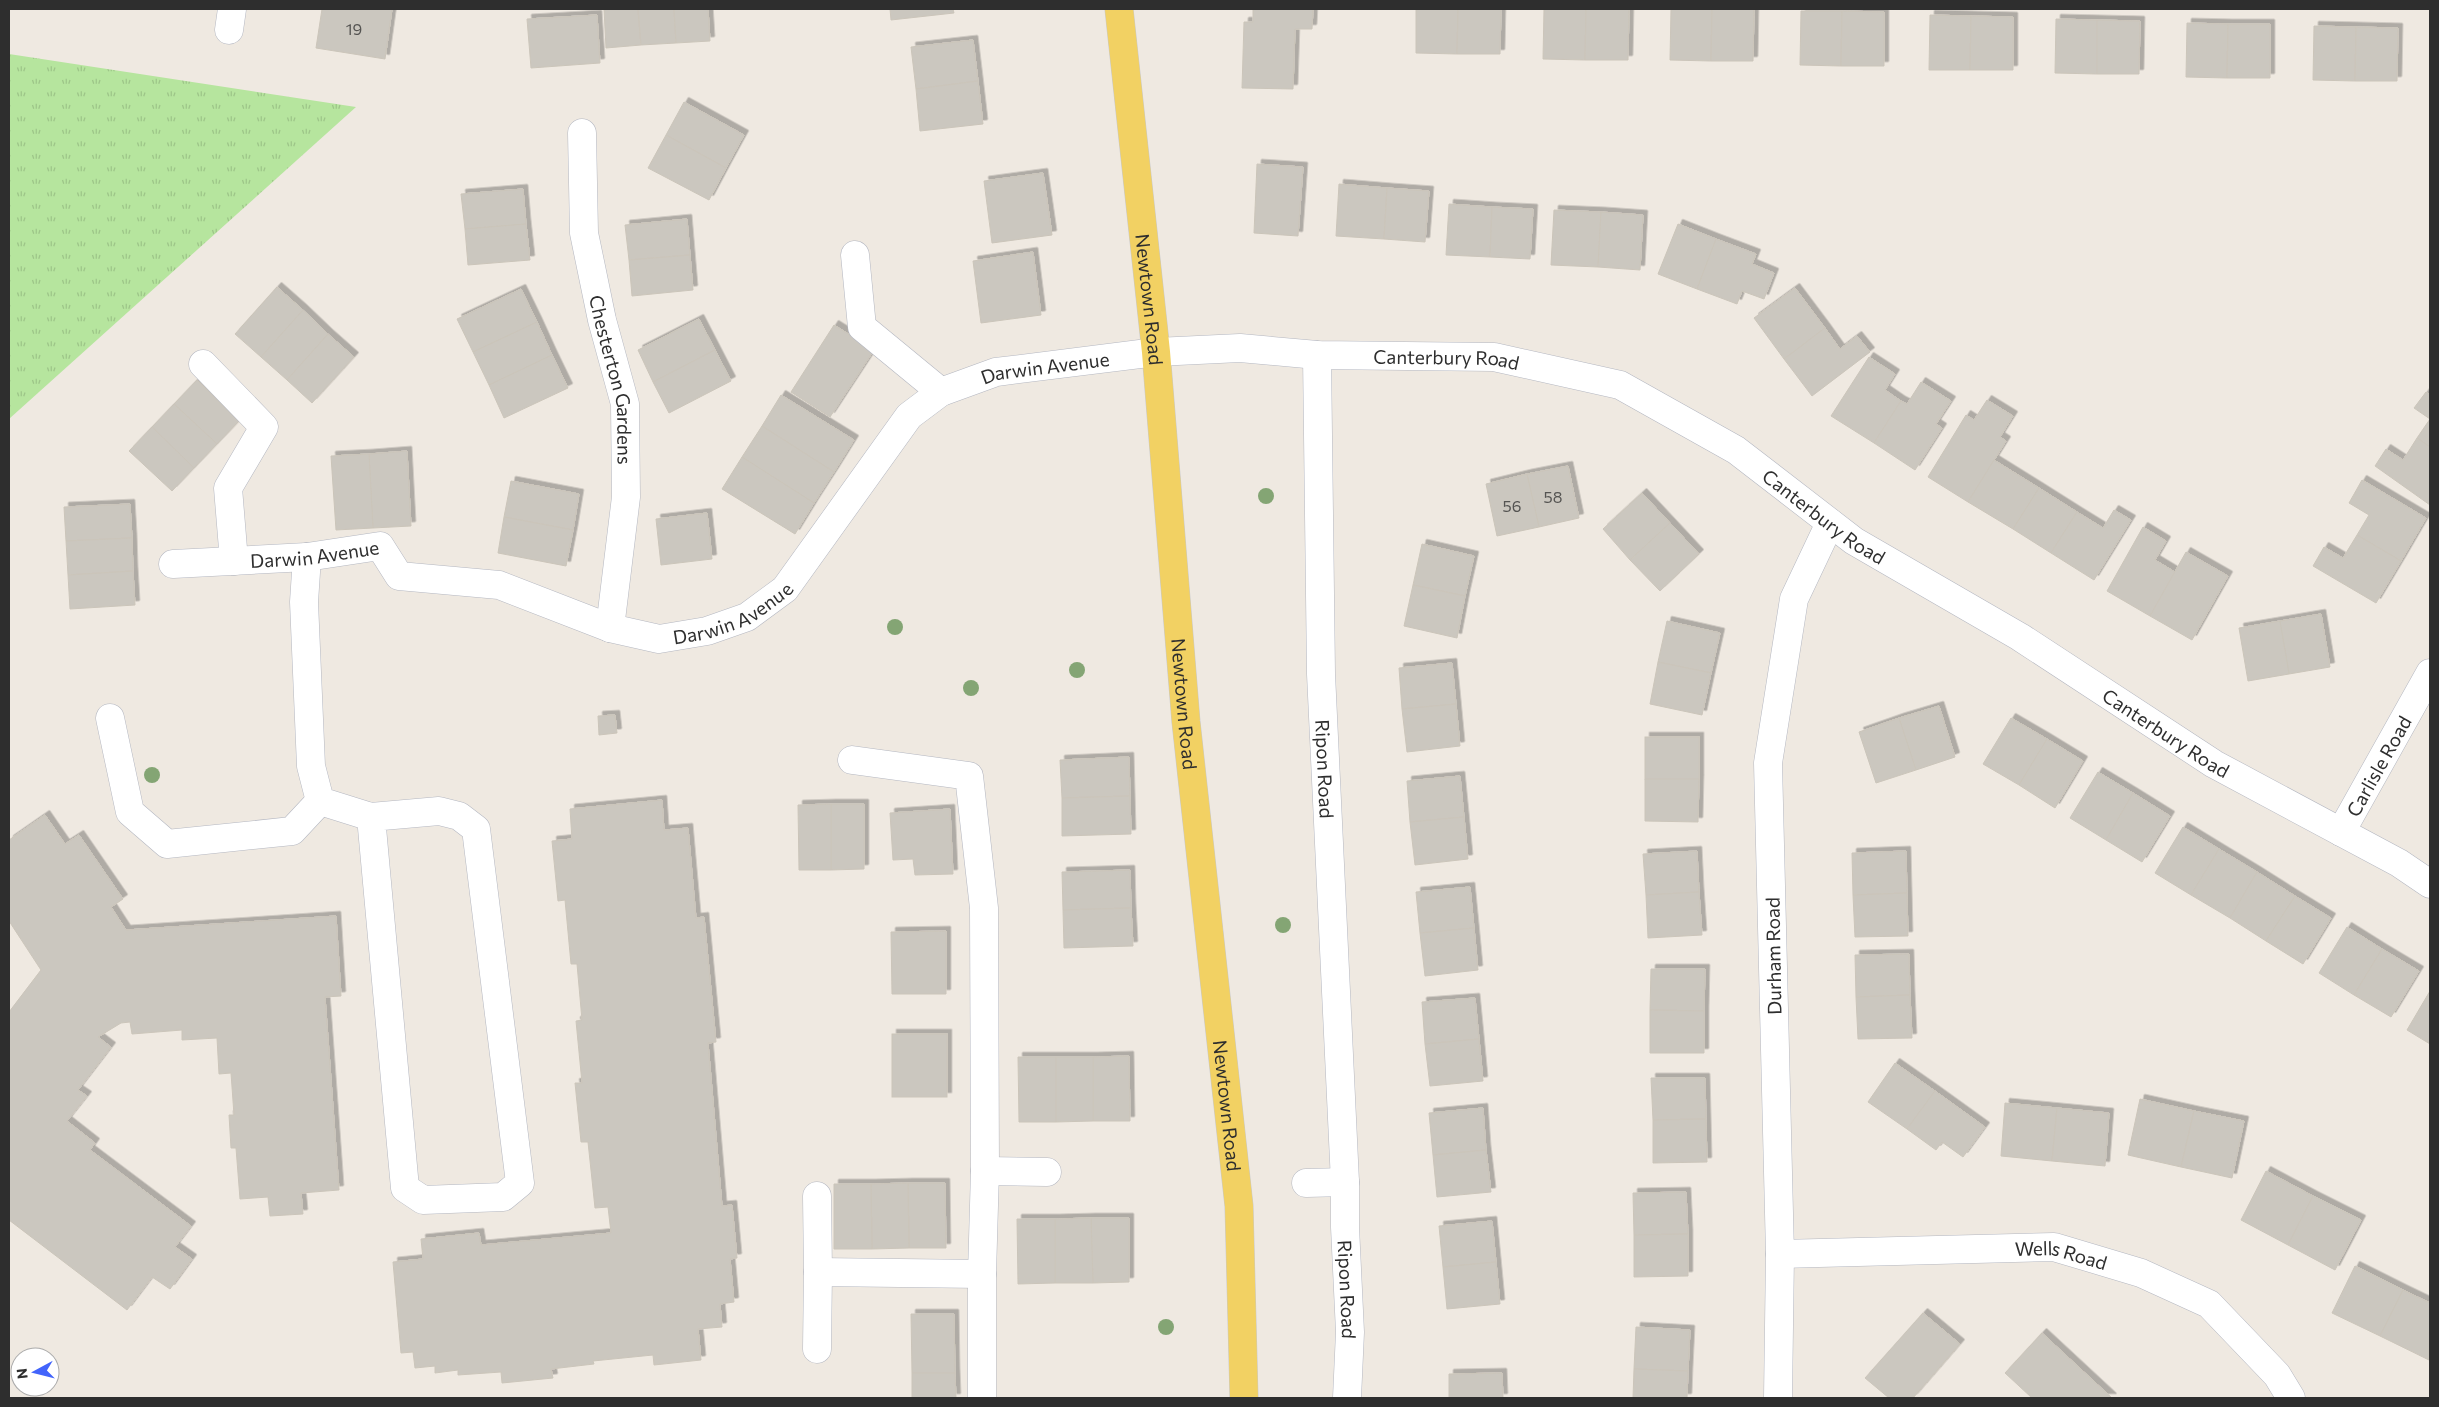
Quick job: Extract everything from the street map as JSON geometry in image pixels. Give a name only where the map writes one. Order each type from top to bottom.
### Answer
[{"type":"main road","name":"Newtown Road","points":[[1120,9],[1156,352],[1186,722],[1239,1206],[1244,1398]]},
{"type":"street","name":"Chesterton Gardens","points":[[582,133],[584,233],[602,320],[625,404],[626,497],[610,628]]},
{"type":"street","points":[[855,255],[862,327],[941,392]]},
{"type":"street","name":"Canterbury Road","points":[[1156,352],[1240,348],[1318,355],[1494,357],[1620,386],[1736,450],[1854,541],[2020,637],[2214,764],[2399,863],[2430,884]]},
{"type":"street","name":"Darwin Avenue","points":[[173,564],[307,557],[380,546],[399,576],[499,586],[610,628],[659,639],[707,631],[747,617],[785,589],[910,416],[941,392],[996,372],[1156,352]]},
{"type":"street","name":"Ripon Road","points":[[1318,355],[1321,674],[1345,1182],[1350,1332],[1347,1398]]},
{"type":"street","name":"Darwin Avenue","points":[[203,364],[264,427],[228,488],[234,561]]},
{"type":"street","name":"Durham Road","points":[[1778,1398],[1780,1254],[1768,763],[1794,599],[1830,523]]},
{"type":"street","points":[[307,557],[304,602],[311,766],[320,801]]},
{"type":"street","name":"Carlisle Road","points":[[2341,832],[2430,673]]},
{"type":"street","points":[[110,718],[130,812],[167,844],[292,831],[320,801]]},
{"type":"street","points":[[852,760],[969,776],[984,908],[985,1171],[982,1274],[982,1398]]},
{"type":"street","points":[[320,801],[371,817],[439,811],[459,816],[476,829],[520,1183],[503,1197],[422,1200],[405,1188],[371,817]]},
{"type":"street","points":[[985,1171],[1047,1172]]},
{"type":"street","points":[[1306,1183],[1345,1182]]},
{"type":"street","points":[[817,1196],[817,1349]]},
{"type":"street","name":"Wells Road","points":[[1780,1254],[2054,1248],[2141,1273],[2209,1304],[2277,1375],[2291,1398]]},
{"type":"street","points":[[818,1272],[982,1274]]},
{"type":"green space","points":[[9,54],[356,107],[9,419]]},
{"type":"building","points":[[322,9],[392,9],[385,59],[316,48]]},
{"type":"building","points":[[604,9],[638,9],[641,45],[606,48]]},
{"type":"building","points":[[638,9],[674,9],[676,43],[641,45]]},
{"type":"building","points":[[674,9],[708,9],[710,41],[676,43]]},
{"type":"building","points":[[890,9],[953,9],[954,13],[891,20]]},
{"type":"building","points":[[1253,9],[1313,9],[1312,29],[1295,29],[1293,89],[1242,88],[1244,22],[1253,22]]},
{"type":"building","points":[[1416,9],[1458,9],[1457,54],[1416,53]]},
{"type":"building","points":[[1458,9],[1501,9],[1500,54],[1457,54]]},
{"type":"building","points":[[1544,9],[1586,9],[1585,60],[1543,59]]},
{"type":"building","points":[[1586,9],[1629,9],[1628,60],[1585,60]]},
{"type":"building","points":[[1671,9],[1712,9],[1711,61],[1670,60]]},
{"type":"building","points":[[1712,9],[1754,9],[1753,61],[1711,61]]},
{"type":"building","points":[[1801,11],[1842,11],[1841,66],[1800,65]]},
{"type":"building","points":[[1842,11],[1884,12],[1884,66],[1841,66]]},
{"type":"building","points":[[597,15],[600,63],[531,68],[527,19]]},
{"type":"building","points":[[1930,15],[1971,16],[1970,70],[1929,70]]},
{"type":"building","points":[[1971,16],[2013,17],[2013,70],[1970,70]]},
{"type":"building","points":[[2056,19],[2097,20],[2097,74],[2055,73]]},
{"type":"building","points":[[2097,20],[2140,21],[2139,74],[2097,74]]},
{"type":"building","points":[[2187,23],[2228,24],[2227,78],[2186,77]]},
{"type":"building","points":[[2228,24],[2270,24],[2270,78],[2227,78]]},
{"type":"building","points":[[2314,26],[2356,27],[2355,81],[2313,80]]},
{"type":"building","points":[[2356,27],[2398,28],[2397,81],[2355,81]]},
{"type":"building","points":[[973,40],[978,81],[916,89],[911,47]]},
{"type":"building","points":[[978,81],[983,124],[920,131],[916,89]]},
{"type":"building","points":[[684,102],[744,135],[726,168],[666,135]]},
{"type":"building","points":[[666,135],[726,168],[709,200],[648,168]]},
{"type":"building","points":[[1257,164],[1303,167],[1298,236],[1254,233]]},
{"type":"building","points":[[1043,173],[1052,235],[992,243],[984,181]]},
{"type":"building","points":[[1339,184],[1387,188],[1384,239],[1336,236]]},
{"type":"building","points":[[1387,188],[1429,191],[1425,242],[1384,239]]},
{"type":"building","points":[[523,189],[526,224],[465,229],[461,194]]},
{"type":"building","points":[[1449,204],[1492,207],[1490,257],[1446,255]]},
{"type":"building","points":[[1492,207],[1533,209],[1530,259],[1490,257]]},
{"type":"building","points":[[1554,210],[1601,212],[1598,267],[1551,265]]},
{"type":"building","points":[[1601,212],[1643,215],[1640,270],[1598,267]]},
{"type":"building","points":[[687,219],[690,255],[629,260],[625,225]]},
{"type":"building","points":[[526,224],[530,260],[468,265],[465,229]]},
{"type":"building","points":[[1678,224],[1716,239],[1697,289],[1658,274]]},
{"type":"building","points":[[1716,239],[1756,254],[1752,264],[1774,273],[1764,299],[1742,291],[1737,304],[1697,289]]},
{"type":"building","points":[[1033,252],[1041,315],[981,323],[973,261]]},
{"type":"building","points":[[690,255],[693,290],[632,296],[629,260]]},
{"type":"building","points":[[277,287],[303,310],[261,357],[235,334]]},
{"type":"building","points":[[1795,288],[1825,328],[1784,359],[1754,318]]},
{"type":"building","points":[[521,289],[537,322],[473,352],[457,319]]},
{"type":"building","points":[[303,310],[328,334],[287,380],[261,357]]},
{"type":"building","points":[[699,319],[715,350],[653,382],[638,350]]},
{"type":"building","points":[[537,322],[552,355],[489,385],[473,352]]},
{"type":"building","points":[[834,325],[874,350],[830,417],[791,392]]},
{"type":"building","points":[[1825,328],[1840,349],[1857,336],[1870,352],[1812,396],[1784,359]]},
{"type":"building","points":[[328,334],[354,357],[312,403],[287,380]]},
{"type":"building","points":[[715,350],[731,381],[669,413],[653,382]]},
{"type":"building","points":[[552,355],[568,388],[504,418],[489,385]]},
{"type":"building","points":[[1869,357],[1895,374],[1885,390],[1901,401],[1874,443],[1831,416]]},
{"type":"building","points":[[197,380],[239,421],[217,444],[174,404]]},
{"type":"building","points":[[1921,382],[1951,401],[1936,424],[1942,428],[1915,470],[1874,443],[1901,401],[1907,404]]},
{"type":"building","points":[[2426,392],[2430,395],[2430,419],[2414,408]]},
{"type":"building","points":[[781,395],[854,440],[834,472],[762,426]]},
{"type":"building","points":[[1987,400],[2013,416],[2000,437],[2006,441],[1968,502],[1928,477],[1966,415],[1974,420]]},
{"type":"building","points":[[174,404],[217,444],[194,468],[152,427]]},
{"type":"building","points":[[2430,419],[2430,447],[2417,438]]},
{"type":"building","points":[[762,426],[834,472],[814,503],[742,457]]},
{"type":"building","points":[[152,427],[194,468],[172,491],[129,451]]},
{"type":"building","points":[[2417,438],[2430,447],[2430,505],[2375,466],[2386,449],[2403,460]]},
{"type":"building","points":[[407,451],[411,526],[373,528],[369,454]]},
{"type":"building","points":[[369,454],[373,528],[336,530],[331,456]]},
{"type":"building","points":[[742,457],[814,503],[795,534],[722,489]]},
{"type":"building","points":[[1994,460],[2039,488],[2013,529],[1968,502]]},
{"type":"building","points":[[1568,466],[1579,518],[1539,527],[1527,474]]},
{"type":"building","points":[[1527,474],[1539,527],[1497,536],[1486,484]]},
{"type":"building","points":[[2362,480],[2426,518],[2401,561],[2357,535],[2369,515],[2349,503]]},
{"type":"building","points":[[511,481],[579,494],[573,530],[504,517]]},
{"type":"building","points":[[2039,488],[2077,512],[2051,553],[2013,529]]},
{"type":"building","points":[[1642,493],[1670,523],[1630,560],[1603,529]]},
{"type":"building","points":[[130,504],[132,538],[66,541],[64,507]]},
{"type":"building","points":[[2114,510],[2131,520],[2094,580],[2051,553],[2077,512],[2103,528]]},
{"type":"building","points":[[707,513],[712,559],[661,565],[656,519]]},
{"type":"building","points":[[504,517],[573,530],[566,566],[498,553]]},
{"type":"building","points":[[1670,523],[1699,554],[1660,591],[1630,560]]},
{"type":"building","points":[[2143,527],[2166,541],[2155,560],[2175,572],[2150,616],[2107,591]]},
{"type":"building","points":[[2357,535],[2401,561],[2376,603],[2313,566],[2324,547],[2343,558]]},
{"type":"building","points":[[132,538],[133,571],[68,575],[66,541]]},
{"type":"building","points":[[1422,544],[1474,556],[1465,596],[1413,585]]},
{"type":"building","points":[[2186,552],[2228,576],[2192,640],[2150,616]]},
{"type":"building","points":[[133,571],[135,605],[70,609],[68,575]]},
{"type":"building","points":[[1413,585],[1465,596],[1457,638],[1404,626]]},
{"type":"building","points":[[2321,614],[2330,667],[2289,674],[2280,621]]},
{"type":"building","points":[[1667,621],[1720,633],[1711,673],[1658,662]]},
{"type":"building","points":[[2280,621],[2289,674],[2248,681],[2239,628]]},
{"type":"building","points":[[1658,662],[1711,673],[1702,715],[1650,704]]},
{"type":"building","points":[[1452,663],[1456,704],[1402,709],[1399,668]]},
{"type":"building","points":[[1456,704],[1460,746],[1407,752],[1402,709]]},
{"type":"building","points":[[1939,706],[1955,757],[1916,770],[1899,718]]},
{"type":"building","points":[[615,715],[617,733],[599,735],[598,716]]},
{"type":"building","points":[[1899,718],[1916,770],[1876,783],[1859,732]]},
{"type":"building","points":[[2011,718],[2047,739],[2019,785],[1983,764]]},
{"type":"building","points":[[1645,737],[1699,737],[1699,779],[1645,779]]},
{"type":"building","points":[[2047,739],[2083,761],[2055,808],[2019,785]]},
{"type":"building","points":[[1129,757],[1130,796],[1062,798],[1060,760]]},
{"type":"building","points":[[2098,772],[2133,793],[2106,840],[2070,818]]},
{"type":"building","points":[[1460,776],[1464,817],[1410,822],[1407,781]]},
{"type":"building","points":[[1645,779],[1699,779],[1698,822],[1645,821]]},
{"type":"building","points":[[2133,793],[2170,816],[2142,862],[2106,840]]},
{"type":"building","points":[[1130,796],[1131,834],[1062,836],[1062,798]]},
{"type":"building","points":[[662,800],[664,830],[688,828],[696,918],[704,917],[716,1042],[708,1043],[722,1206],[732,1205],[737,1258],[730,1259],[734,1302],[720,1304],[722,1327],[698,1329],[701,1360],[654,1365],[653,1355],[593,1361],[594,1364],[551,1369],[553,1378],[502,1383],[501,1372],[458,1375],[458,1370],[435,1373],[435,1366],[415,1368],[413,1352],[401,1353],[393,1262],[423,1259],[421,1239],[479,1233],[481,1245],[611,1233],[608,1207],[595,1208],[588,1142],[581,1142],[575,1083],[582,1083],[576,1021],[582,1020],[577,964],[571,964],[565,900],[558,901],[552,841],[572,839],[570,809]]},
{"type":"building","points":[[831,804],[864,804],[864,869],[831,870]]},
{"type":"building","points":[[831,804],[831,870],[799,870],[798,805]]},
{"type":"building","points":[[950,809],[953,874],[915,875],[913,859],[893,860],[890,813]]},
{"type":"building","points":[[45,815],[65,844],[79,835],[123,899],[111,907],[126,930],[336,916],[341,996],[325,997],[339,1190],[301,1193],[303,1214],[270,1216],[268,1197],[240,1199],[236,1148],[231,1148],[229,1115],[234,1115],[231,1073],[219,1074],[217,1038],[182,1040],[182,1030],[132,1034],[130,1022],[121,1023],[98,1037],[111,1047],[78,1090],[87,1096],[67,1121],[95,1143],[90,1150],[191,1226],[175,1247],[192,1259],[170,1289],[152,1277],[127,1310],[9,1220],[9,1012],[41,970],[9,921],[9,840]]},
{"type":"building","points":[[1464,817],[1468,859],[1415,865],[1410,822]]},
{"type":"building","points":[[2183,827],[2219,849],[2191,895],[2155,873]]},
{"type":"building","points":[[2219,849],[2257,872],[2230,918],[2191,895]]},
{"type":"building","points":[[1697,851],[1699,892],[1646,895],[1643,854]]},
{"type":"building","points":[[1906,851],[1907,893],[1853,895],[1852,853]]},
{"type":"building","points":[[1130,870],[1131,908],[1063,910],[1062,872]]},
{"type":"building","points":[[2257,872],[2295,896],[2266,941],[2230,918]]},
{"type":"building","points":[[1470,887],[1474,928],[1420,933],[1416,892]]},
{"type":"building","points":[[1699,892],[1702,935],[1648,938],[1646,895]]},
{"type":"building","points":[[1907,893],[1908,936],[1855,937],[1853,895]]},
{"type":"building","points":[[2295,896],[2331,918],[2303,964],[2266,941]]},
{"type":"building","points":[[1131,908],[1133,946],[1064,948],[1063,910]]},
{"type":"building","points":[[2347,927],[2382,949],[2354,995],[2319,973]]},
{"type":"building","points":[[1474,928],[1478,970],[1425,976],[1420,933]]},
{"type":"building","points":[[946,931],[946,994],[892,994],[891,932]]},
{"type":"building","points":[[2382,949],[2419,971],[2391,1017],[2354,995]]},
{"type":"building","points":[[1909,954],[1910,995],[1856,997],[1855,955]]},
{"type":"building","points":[[1651,969],[1705,969],[1704,1011],[1650,1010]]},
{"type":"building","points":[[2430,991],[2430,1044],[2407,1030]]},
{"type":"building","points":[[1910,995],[1912,1038],[1858,1039],[1856,997]]},
{"type":"building","points":[[1475,998],[1479,1039],[1425,1044],[1422,1002]]},
{"type":"building","points":[[1650,1010],[1704,1011],[1704,1053],[1650,1053]]},
{"type":"building","points":[[892,1034],[947,1034],[947,1097],[892,1097]]},
{"type":"building","points":[[1479,1039],[1483,1081],[1430,1086],[1425,1044]]},
{"type":"building","points":[[1129,1056],[1130,1121],[1093,1121],[1093,1057]]},
{"type":"building","points":[[1018,1057],[1056,1057],[1056,1122],[1019,1122]]},
{"type":"building","points":[[1056,1057],[1093,1057],[1093,1121],[1056,1122]]},
{"type":"building","points":[[1895,1063],[1935,1091],[1907,1129],[1868,1102]]},
{"type":"building","points":[[1651,1078],[1705,1078],[1706,1119],[1653,1120]]},
{"type":"building","points":[[1935,1091],[1985,1127],[1963,1157],[1942,1142],[1936,1150],[1907,1129]]},
{"type":"building","points":[[2140,1099],[2194,1111],[2181,1167],[2128,1155]]},
{"type":"building","points":[[2005,1103],[2057,1108],[2052,1161],[2001,1156]]},
{"type":"building","points":[[1483,1108],[1486,1150],[1433,1155],[1429,1113]]},
{"type":"building","points":[[2057,1108],[2109,1113],[2105,1166],[2052,1161]]},
{"type":"building","points":[[2194,1111],[2244,1121],[2232,1178],[2181,1167]]},
{"type":"building","points":[[1706,1119],[1707,1162],[1653,1163],[1653,1120]]},
{"type":"building","points":[[1486,1150],[1491,1192],[1437,1197],[1433,1155]]},
{"type":"building","points":[[2266,1171],[2313,1196],[2288,1245],[2241,1220]]},
{"type":"building","points":[[908,1183],[945,1183],[946,1248],[909,1248]]},
{"type":"building","points":[[908,1183],[909,1248],[872,1249],[871,1184]]},
{"type":"building","points":[[834,1184],[871,1184],[872,1249],[834,1249]]},
{"type":"building","points":[[1686,1192],[1688,1234],[1634,1235],[1633,1193]]},
{"type":"building","points":[[2313,1196],[2361,1220],[2335,1270],[2288,1245]]},
{"type":"building","points":[[1091,1218],[1129,1218],[1129,1282],[1093,1283]]},
{"type":"building","points":[[1091,1218],[1093,1283],[1055,1283],[1055,1219]]},
{"type":"building","points":[[1017,1219],[1055,1219],[1055,1283],[1018,1284]]},
{"type":"building","points":[[1492,1221],[1496,1262],[1443,1267],[1439,1226]]},
{"type":"building","points":[[1688,1234],[1688,1276],[1634,1277],[1634,1235]]},
{"type":"building","points":[[1496,1262],[1500,1304],[1447,1309],[1443,1267]]},
{"type":"building","points":[[2355,1266],[2403,1290],[2380,1336],[2332,1313]]},
{"type":"building","points":[[2403,1290],[2430,1303],[2429,1360],[2380,1336]]},
{"type":"building","points":[[1923,1313],[1960,1344],[1913,1398],[1889,1398],[1865,1378]]},
{"type":"building","points":[[911,1314],[954,1314],[955,1373],[912,1373]]},
{"type":"building","points":[[1636,1327],[1690,1330],[1688,1371],[1634,1369]]},
{"type":"building","points":[[2042,1333],[2112,1398],[2032,1398],[2005,1373]]},
{"type":"building","points":[[1634,1369],[1688,1371],[1687,1398],[1633,1398]]},
{"type":"building","points":[[912,1373],[955,1373],[956,1398],[912,1398]]},
{"type":"building","points":[[1502,1373],[1503,1398],[1449,1398],[1449,1374]]}]
